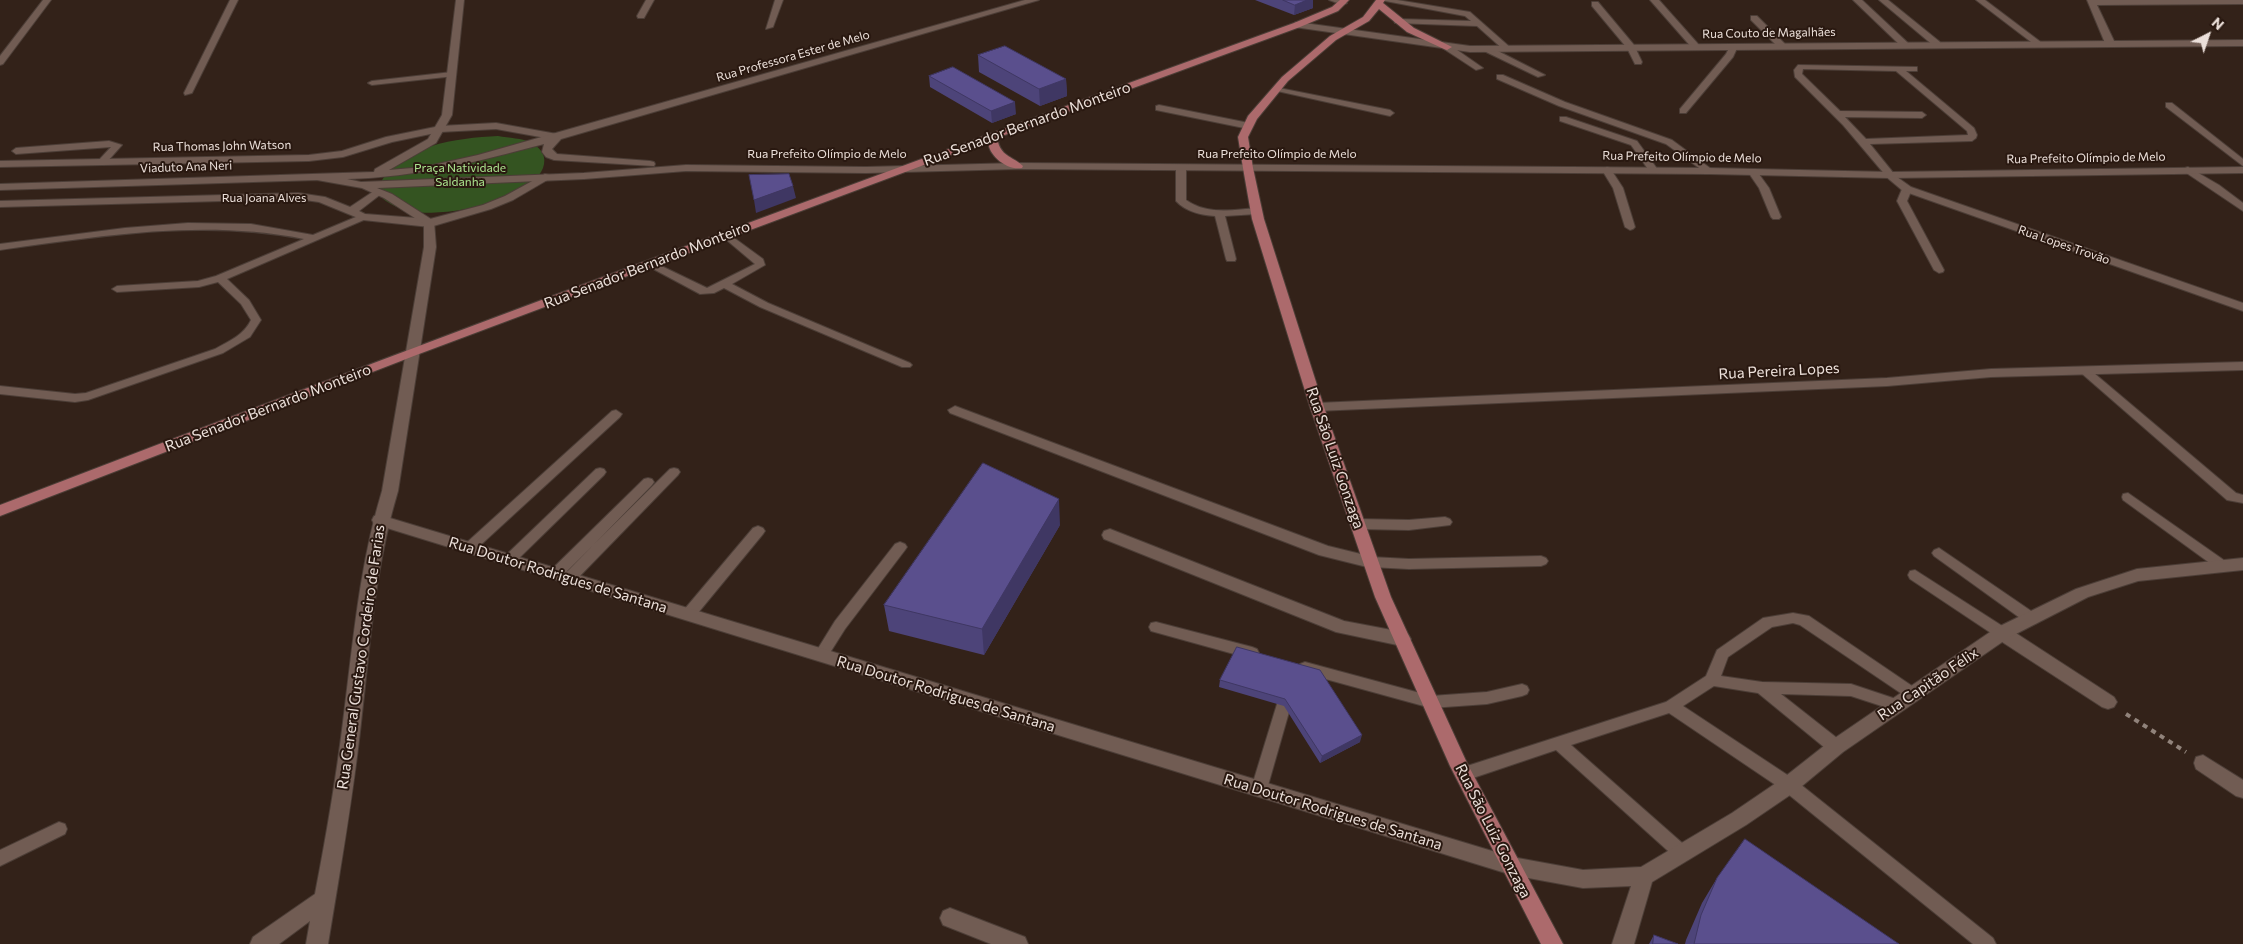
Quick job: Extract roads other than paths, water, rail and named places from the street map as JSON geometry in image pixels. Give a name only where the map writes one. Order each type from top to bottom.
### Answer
[{"type":"main road","name":"Rua Senador Bernardo Monteiro","points":[[0,511],[414,351],[904,168],[997,136],[1297,25],[1335,9],[1344,1]]},
{"type":"main road","points":[[1382,1],[1398,21],[1419,36],[1446,47]]},
{"type":"main road","name":"Rua São Luiz Gonzaga","points":[[1382,1],[1366,19],[1345,30],[1323,46],[1277,89],[1252,118],[1243,137],[1248,168],[1257,210],[1317,408],[1383,597],[1464,774],[1552,944]]},
{"type":"main road","points":[[997,136],[994,142],[996,152],[1001,158],[1018,166]]},
{"type":"street","points":[[0,62],[47,0]]},
{"type":"street","points":[[374,174],[432,141],[447,115],[460,0]]},
{"type":"street","name":"Rua Professora Ester de Melo","points":[[558,137],[1035,0]]},
{"type":"street","points":[[1654,0],[1696,47]]},
{"type":"street","points":[[1856,0],[1905,45]]},
{"type":"street","points":[[1883,0],[1937,44]]},
{"type":"street","points":[[2110,43],[2091,1],[2243,1]]},
{"type":"street","name":"Rua Couto de Magalhães","points":[[1297,25],[1345,30],[1446,47],[1487,49],[2243,43]]},
{"type":"street","points":[[440,128],[496,126],[558,137]]},
{"type":"street","name":"Rua Thomas John Watson","points":[[0,164],[309,158],[343,154],[390,138],[440,128]]},
{"type":"street","points":[[558,137],[547,146],[546,150],[554,158],[617,161],[686,168]]},
{"type":"street","points":[[374,174],[424,170],[480,158],[558,137]]},
{"type":"street","name":"Rua Prefeito Olímpio de Melo","points":[[312,176],[361,185],[545,177],[686,168],[866,170],[1018,166],[1653,170],[1890,175],[2243,170]]},
{"type":"street","name":"Viaduto Ana Neri","points":[[0,187],[374,174]]},
{"type":"street","name":"Rua Lopes Trovão","points":[[1890,175],[1907,189],[2243,307]]},
{"type":"street","name":"Rua Joana Alves","points":[[0,204],[298,196],[321,199],[363,216],[430,223],[487,207],[508,198],[545,177]]},
{"type":"street","points":[[361,185],[388,196],[430,223]]},
{"type":"street","points":[[351,212],[377,192]]},
{"type":"street","name":"Rua General Gustavo Cordeiro de Farias","points":[[317,944],[349,744],[366,602],[380,520],[390,491],[414,351],[415,332],[430,247],[430,223]]},
{"type":"street","name":"Rua Pereira Lopes","points":[[1317,408],[1887,382],[1991,373],[2243,366]]},
{"type":"street","points":[[955,410],[1325,551],[1371,562]]},
{"type":"street","name":"Rua Doutor Rodrigues de Santana","points":[[380,520],[1512,866]]},
{"type":"street","points":[[1110,535],[1342,627],[1402,638]]},
{"type":"street","name":"Rua Capitão Félix","points":[[1512,866],[1584,879],[1644,876],[1683,854],[1789,785],[1836,747],[2002,633],[2082,592],[2137,575],[2243,564]]},
{"type":"street","points":[[2002,633],[2108,702]]},
{"type":"street","points":[[2203,763],[2243,790]]},
{"type":"street","points":[[1623,944],[1644,876]]},
{"type":"street","points":[[261,944],[325,899]]},
{"type":"street","points":[[950,918],[1016,944]]},
{"type":"lane","points":[[188,92],[234,0]]},
{"type":"lane","points":[[641,16],[650,0]]},
{"type":"lane","points":[[769,27],[780,0]]},
{"type":"lane","points":[[1333,0],[1344,1]]},
{"type":"lane","points":[[1980,0],[2038,44]]},
{"type":"lane","points":[[1382,1],[1466,14],[1508,49]]},
{"type":"lane","points":[[1595,4],[1631,48],[1638,62]]},
{"type":"lane","points":[[1754,18],[1782,46]]},
{"type":"lane","points":[[1398,21],[1478,24]]},
{"type":"lane","points":[[1683,112],[1730,55],[1734,46]]},
{"type":"lane","points":[[1446,47],[1479,68]]},
{"type":"lane","points":[[1487,49],[1541,75]]},
{"type":"lane","points":[[1890,175],[1839,114],[1798,75],[1798,70],[1802,67],[1914,69]]},
{"type":"lane","points":[[1864,142],[1972,138],[1974,135],[1971,130],[1898,69]]},
{"type":"lane","points":[[372,83],[452,74]]},
{"type":"lane","points":[[1500,77],[1562,104],[1669,142],[1709,171]]},
{"type":"lane","points":[[1277,89],[1390,113]]},
{"type":"lane","points":[[2169,105],[2243,163]]},
{"type":"lane","points":[[1159,108],[1248,126]]},
{"type":"lane","points":[[1839,114],[1922,115]]},
{"type":"lane","points":[[1563,119],[1634,143],[1653,170]]},
{"type":"lane","points":[[16,151],[109,144],[118,145],[103,161]]},
{"type":"lane","points":[[1181,168],[1181,202],[1187,207],[1219,213],[1257,210]]},
{"type":"lane","points":[[1607,170],[1618,188],[1630,227]]},
{"type":"lane","points":[[2188,170],[2216,187],[2243,208]]},
{"type":"lane","points":[[1753,172],[1764,188],[1776,217]]},
{"type":"lane","points":[[1907,189],[1902,201],[1939,270]]},
{"type":"lane","points":[[1219,213],[1231,259]]},
{"type":"lane","points":[[117,289],[200,284],[220,278],[363,216]]},
{"type":"lane","points":[[0,247],[133,229],[188,226],[252,227],[315,238]]},
{"type":"lane","points":[[649,264],[704,292],[710,291],[760,265],[759,261],[726,235]]},
{"type":"lane","points":[[0,390],[74,398],[88,396],[226,348],[254,329],[256,320],[245,302],[220,278]]},
{"type":"lane","points":[[725,284],[764,305],[906,365]]},
{"type":"lane","points":[[2084,370],[2232,497],[2243,499]]},
{"type":"lane","points":[[469,548],[616,414]]},
{"type":"lane","points":[[510,560],[600,472]]},
{"type":"lane","points":[[563,576],[674,472]]},
{"type":"lane","points":[[563,576],[648,482]]},
{"type":"lane","points":[[2128,497],[2223,566]]},
{"type":"lane","points":[[1358,524],[1409,525],[1445,522]]},
{"type":"lane","points":[[688,615],[758,531]]},
{"type":"lane","points":[[821,655],[840,625],[900,547]]},
{"type":"lane","points":[[1939,553],[2032,619]]},
{"type":"lane","points":[[1371,562],[1409,564],[1541,561]]},
{"type":"lane","points":[[1915,575],[2002,633]]},
{"type":"lane","points":[[1464,774],[1671,706],[1712,680],[1722,654],[1768,622],[1793,618],[1804,620],[1913,694]]},
{"type":"lane","points":[[1156,626],[1268,657]]},
{"type":"lane","points":[[1259,789],[1291,664],[1431,702],[1487,698],[1522,690]]},
{"type":"lane","points":[[1712,680],[1762,688],[1851,690],[1897,705]]},
{"type":"lane","points":[[1762,688],[1836,747]]},
{"type":"lane","points":[[1671,706],[1789,785],[1987,944]]},
{"type":"lane","points":[[1558,744],[1683,854]]},
{"type":"lane","points":[[0,858],[59,829]]},
{"type":"park label","name":"Praça Natividade Saldanha","points":[[460,175]]}]
